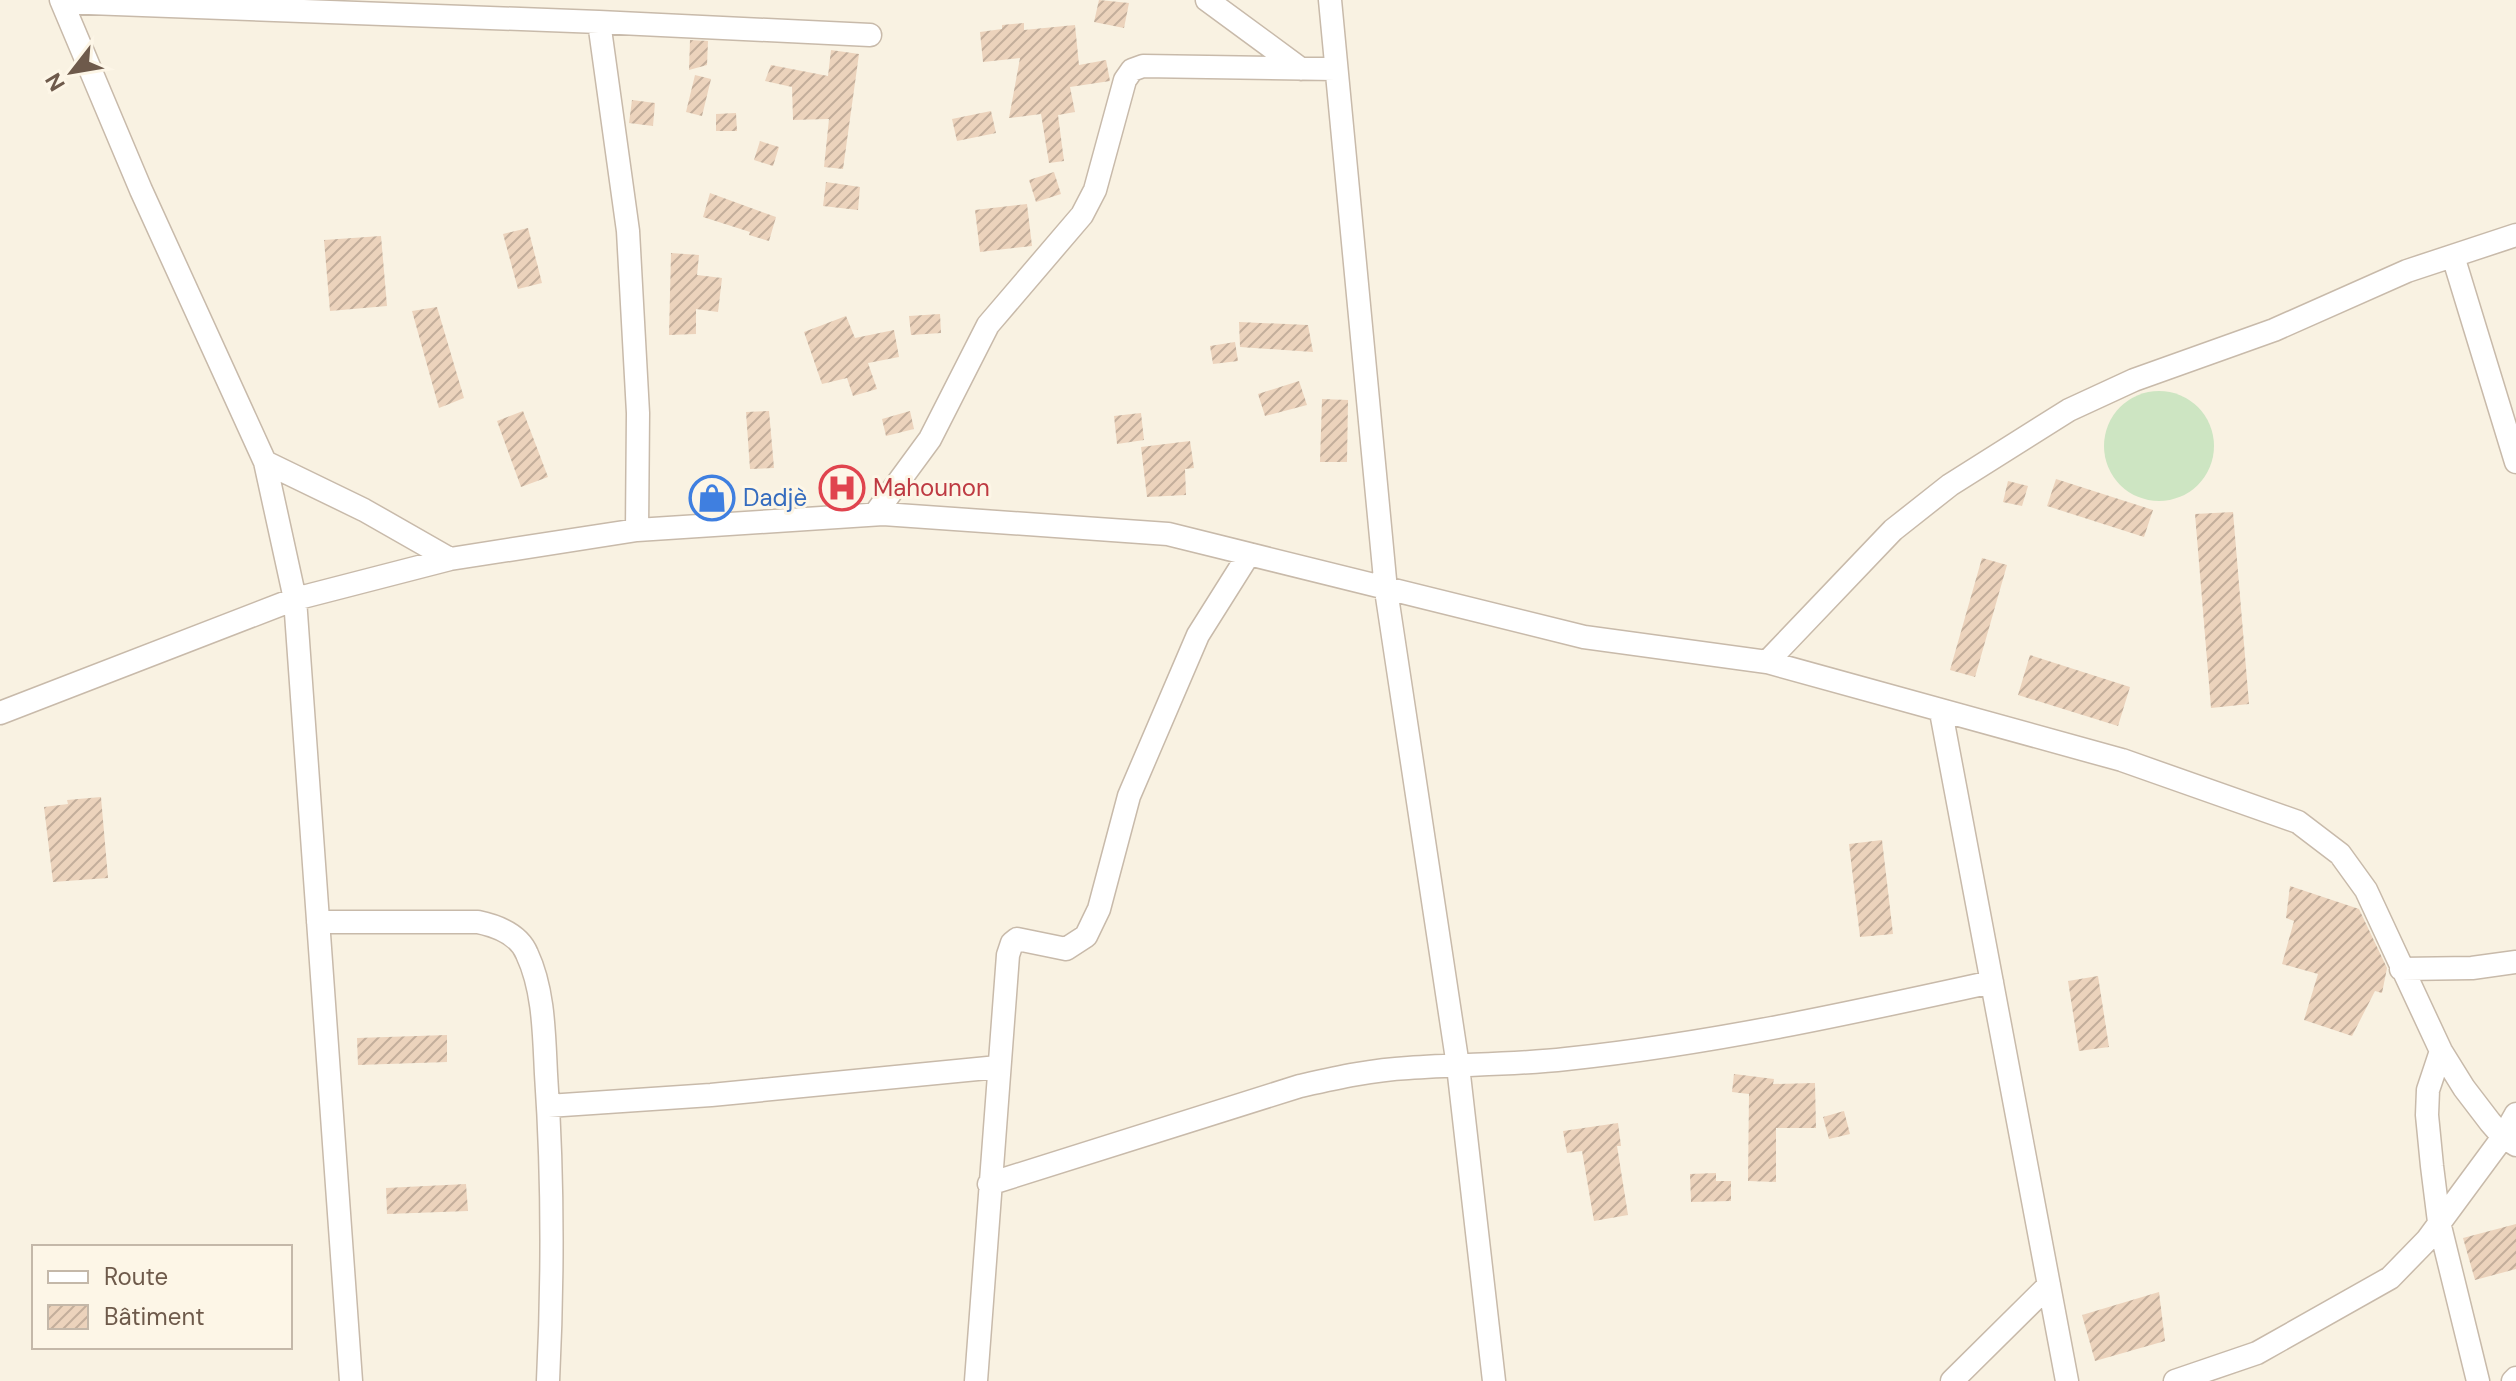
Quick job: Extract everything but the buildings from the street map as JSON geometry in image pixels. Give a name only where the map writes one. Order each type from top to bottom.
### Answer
[{"type":"street","points":[[1207,0],[1301,69]]},
{"type":"street","points":[[1330,0],[1386,590],[1458,1066],[1494,1381]]},
{"type":"street","points":[[351,1381],[295,599],[265,462],[141,190],[61,1],[500,10],[599,22],[870,35]]},
{"type":"street","points":[[599,22],[628,231],[638,413],[637,530]]},
{"type":"street","points":[[875,514],[930,439],[988,325],[1082,215],[1095,190],[1125,80],[1132,70],[1143,66],[1335,69]]},
{"type":"street","points":[[1767,662],[1893,530],[1950,485],[2069,410],[2134,380],[2274,330],[2407,271],[2516,235]]},
{"type":"street","points":[[2453,256],[2516,462]]},
{"type":"street","points":[[265,462],[364,510],[450,559]]},
{"type":"street","points":[[0,713],[295,599],[450,559],[637,530],[875,514],[1168,534],[1584,637],[1767,662],[2122,760],[2298,822],[2340,854],[2366,890],[2441,1051],[2464,1088],[2509,1141]]},
{"type":"street","points":[[976,1381],[1008,955],[1017,939],[1066,949],[1086,936],[1099,909],[1129,796],[1198,635],[1249,554]]},
{"type":"street","points":[[1941,712],[2067,1381]]},
{"type":"street","points":[[318,922],[478,922],[501,927],[526,950],[538,984],[548,1106],[552,1288],[548,1381]]},
{"type":"street","points":[[2401,969],[2472,968],[2516,962]]},
{"type":"street","points":[[989,1184],[1300,1086],[1351,1074],[1563,1060],[1670,1047],[1833,1017],[1992,982]]},
{"type":"street","points":[[2441,1051],[2428,1090],[2427,1115],[2439,1222],[2478,1381]]},
{"type":"street","points":[[548,1106],[711,1095],[998,1067]]},
{"type":"street","points":[[2175,1381],[2257,1353],[2390,1278],[2408,1262],[2509,1141],[2516,1114]]},
{"type":"street","points":[[1952,1381],[2049,1285]]},
{"type":"green space","points":[[2159,391],[2180,395],[2198,407],[2210,425],[2214,446],[2210,467],[2198,485],[2180,497],[2159,501],[2138,497],[2120,485],[2108,467],[2104,446],[2108,425],[2120,407],[2138,395]]},
{"type":"place","name":"Mahounon","points":[[842,488]]},
{"type":"place","name":"Dadjè","points":[[712,498]]}]
